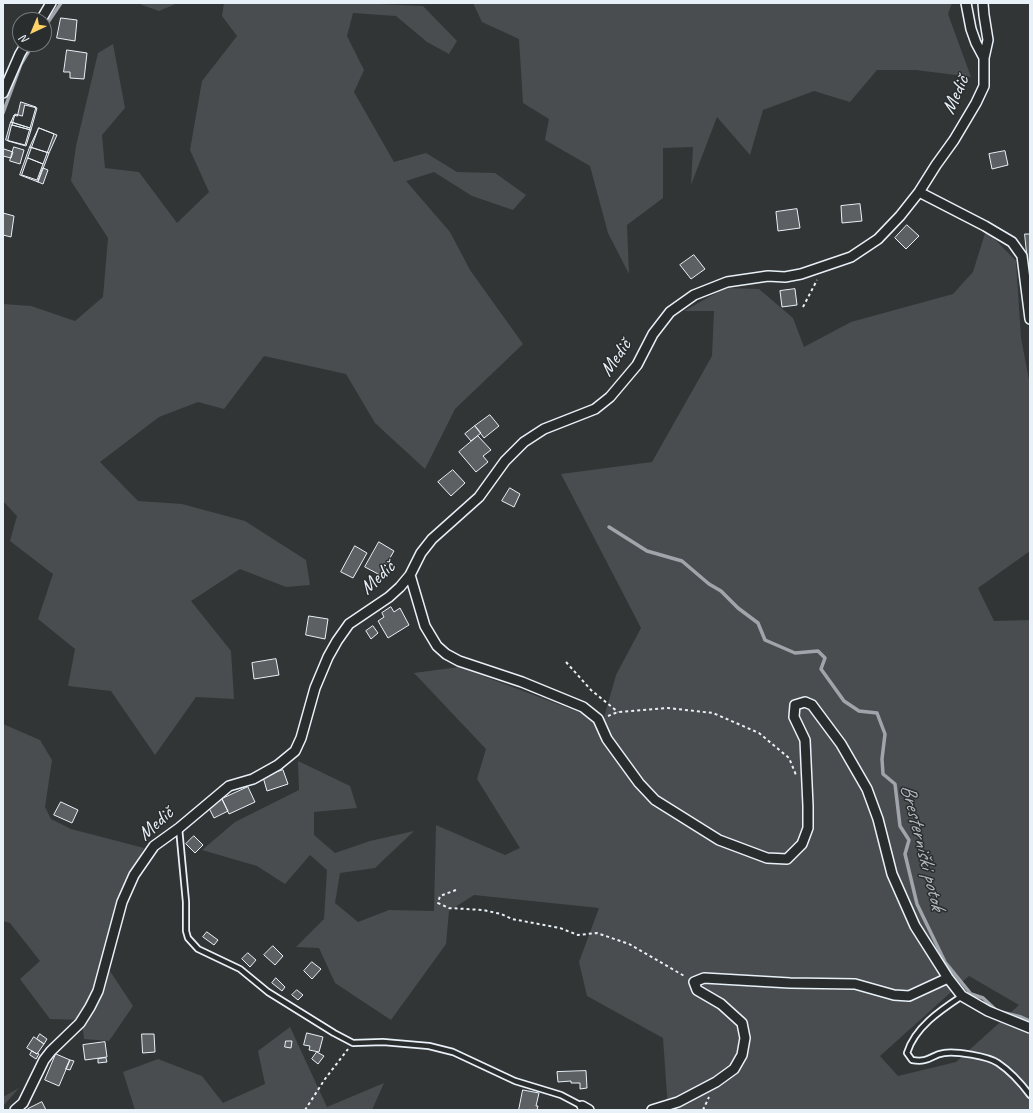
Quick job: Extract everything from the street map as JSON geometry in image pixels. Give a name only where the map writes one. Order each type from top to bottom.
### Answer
[{"type":"street","points":[[45,12],[50,3]]},
{"type":"street","name":"Medič","points":[[15,1110],[24,1103],[39,1071],[51,1051],[80,1022],[90,1007],[98,991],[122,902],[134,875],[154,846],[179,828],[230,786],[252,779],[278,765],[295,751],[301,738],[315,688],[328,657],[349,624],[389,597],[410,575],[421,553],[432,538],[479,497],[505,461],[524,442],[544,430],[595,409],[610,397],[637,365],[653,334],[670,312],[694,295],[727,282],[768,276],[785,277],[801,274],[851,257],[878,239],[900,216],[919,192],[936,164],[954,140],[976,103],[984,86],[984,58],[971,29],[966,3]]},
{"type":"street","points":[[983,3],[988,40],[984,58]]},
{"type":"street","points":[[3,93],[21,52]]},
{"type":"street","points":[[919,192],[985,226],[1012,242],[1022,256],[1030,319]]},
{"type":"street","points":[[410,575],[425,626],[437,646],[446,654],[459,661],[522,682],[583,707],[598,719],[608,739],[623,761],[639,783],[655,800],[719,840],[767,858],[787,858],[802,844],[808,828],[805,740],[794,717],[795,705],[805,702],[812,705],[841,744],[867,789],[878,819],[892,874],[915,926],[948,978],[962,996],[988,1011],[1030,1028]]},
{"type":"street","points":[[652,1110],[678,1102],[716,1082],[734,1069],[742,1055],[745,1038],[742,1023],[722,1004],[697,990],[694,982],[704,978],[790,983],[855,984],[894,996],[909,996],[948,978]]},
{"type":"lane","points":[[179,828],[186,902],[186,931],[188,938],[198,950],[207,955],[230,963],[240,969],[268,992],[353,1044],[383,1042],[429,1046],[453,1052],[514,1081],[561,1094],[585,1108]]},
{"type":"lane","points":[[962,996],[932,1017],[910,1044],[907,1053],[912,1060],[922,1062],[943,1053],[968,1054],[996,1062],[1015,1077],[1030,1095]]},
{"type":"path","points":[[803,307],[825,265]]},
{"type":"path","points":[[566,662],[590,690],[618,712]]},
{"type":"path","points":[[598,719],[618,712],[668,708],[713,713],[758,733],[789,758],[799,782],[807,787]]},
{"type":"path","points":[[456,890],[440,896],[438,903],[449,908],[483,910],[501,914],[512,919],[560,928],[578,934],[597,933],[629,944],[694,982]]},
{"type":"path","points":[[305,1110],[325,1079],[353,1044]]},
{"type":"shaded area","points":[[140,3],[178,3],[159,11]]},
{"type":"shaded area","points":[[224,3],[356,3],[423,6],[457,41],[449,54],[427,42],[396,16],[353,13],[347,36],[364,70],[354,92],[394,162],[426,153],[457,172],[495,173],[526,195],[513,210],[472,196],[434,172],[406,181],[450,232],[470,270],[523,344],[455,409],[425,469],[375,423],[346,374],[264,356],[224,409],[198,402],[159,417],[100,462],[138,501],[182,504],[245,521],[306,560],[310,585],[286,587],[240,569],[191,601],[231,651],[234,699],[196,697],[155,755],[111,691],[68,686],[75,649],[38,619],[53,574],[10,541],[17,516],[3,501],[3,304],[31,306],[75,321],[103,297],[108,238],[71,181],[76,146],[98,53],[113,44],[125,108],[102,135],[105,168],[139,172],[177,223],[209,192],[190,150],[202,81],[237,36],[222,16]]},
{"type":"shaded area","points":[[473,3],[952,3],[948,14],[971,77],[916,70],[877,70],[850,102],[814,91],[763,110],[750,155],[717,117],[691,185],[693,147],[663,148],[663,198],[627,225],[629,274],[608,233],[590,166],[545,140],[549,119],[523,103],[519,39],[482,22]]},
{"type":"shaded area","points":[[986,230],[1016,261],[1021,338],[1030,385],[1030,551],[978,588],[994,621],[1030,620],[1030,1110],[666,1110],[668,1109],[663,1038],[587,996],[579,962],[599,908],[474,895],[449,911],[446,944],[391,1020],[335,983],[319,948],[296,947],[324,919],[327,870],[310,855],[285,884],[257,866],[202,850],[235,822],[299,790],[298,761],[350,786],[357,808],[314,812],[314,835],[335,853],[370,841],[414,831],[375,868],[340,873],[335,903],[358,922],[389,910],[434,911],[436,825],[505,855],[520,848],[477,779],[486,749],[414,673],[459,667],[603,721],[616,675],[641,628],[561,474],[652,462],[712,356],[714,311],[684,311],[725,288],[759,289],[793,318],[804,347],[851,322],[953,294],[973,272]],"holes":[[[969,976],[1019,1005],[956,1062],[898,1076],[880,1056]]]},
{"type":"shaded area","points":[[3,724],[40,740],[52,760],[45,807],[51,819],[71,829],[144,848],[114,908],[108,968],[133,1006],[109,1041],[84,1039],[82,1020],[50,1019],[20,979],[40,961],[10,923],[3,921]]},
{"type":"shaded area","points":[[290,1027],[327,1107],[384,1083],[372,1110],[135,1110],[123,1072],[158,1059],[202,1076],[223,1103],[265,1084],[258,1051]]},
{"type":"shaded area","points":[[19,1088],[3,1106],[3,1097]]},
{"type":"building","points":[[61,18],[77,20],[75,41],[57,38]]},
{"type":"building","points":[[67,50],[87,53],[84,79],[70,78],[70,72],[64,72]]},
{"type":"building","points":[[21,102],[36,107],[30,128],[11,122],[14,115],[17,116]]},
{"type":"building","points":[[25,105],[37,108],[31,130],[12,125],[15,114],[22,116]]},
{"type":"building","points":[[11,122],[30,128],[25,145],[6,140]]},
{"type":"building","points":[[12,125],[31,130],[26,146],[8,141]]},
{"type":"building","points":[[39,128],[57,135],[49,153],[30,147]]},
{"type":"building","points":[[39,128],[54,134],[43,164],[28,158]]},
{"type":"building","points":[[14,147],[24,150],[20,164],[10,161]]},
{"type":"building","points":[[30,147],[49,153],[38,182],[20,175]]},
{"type":"building","points":[[4,149],[13,152],[11,158],[3,156]]},
{"type":"building","points":[[1005,151],[1008,165],[992,169],[989,154]]},
{"type":"building","points":[[28,158],[43,164],[37,180],[22,175]]},
{"type":"building","points":[[43,168],[48,170],[43,184],[38,182]]},
{"type":"building","points":[[860,204],[862,221],[842,223],[841,206]]},
{"type":"building","points":[[797,209],[800,228],[778,231],[776,212]]},
{"type":"building","points":[[3,213],[14,216],[11,237],[3,235]]},
{"type":"building","points":[[907,225],[919,236],[906,249],[895,238]]},
{"type":"building","points":[[1025,234],[1030,234],[1030,264],[1028,264]]},
{"type":"building","points":[[694,255],[705,269],[691,279],[680,265]]},
{"type":"building","points":[[795,289],[797,305],[782,307],[780,291]]},
{"type":"building","points":[[490,415],[499,426],[484,438],[475,426]]},
{"type":"building","points":[[475,426],[481,433],[471,441],[465,434]]},
{"type":"building","points":[[478,436],[491,450],[483,456],[488,462],[476,472],[459,452]]},
{"type":"building","points":[[453,470],[465,483],[451,496],[438,482]]},
{"type":"building","points":[[510,488],[520,494],[514,507],[502,501]]},
{"type":"building","points":[[379,542],[394,551],[380,575],[365,567]]},
{"type":"building","points":[[355,546],[367,553],[353,578],[341,572]]},
{"type":"building","points":[[391,607],[394,612],[400,608],[409,625],[388,638],[378,621],[384,617],[382,613]]},
{"type":"building","points":[[309,616],[328,619],[325,639],[306,635]]},
{"type":"building","points":[[373,626],[378,633],[371,639],[366,631]]},
{"type":"building","points":[[276,659],[279,675],[254,679],[252,663]]},
{"type":"building","points":[[283,770],[288,784],[267,791],[263,777]]},
{"type":"building","points":[[248,787],[255,802],[229,814],[222,799]]},
{"type":"building","points":[[222,799],[228,811],[214,818],[208,806]]},
{"type":"building","points":[[61,802],[78,810],[72,823],[54,815]]},
{"type":"building","points":[[194,836],[203,845],[195,853],[186,844]]},
{"type":"building","points":[[207,932],[218,940],[214,945],[203,937]]},
{"type":"building","points":[[273,946],[283,956],[275,965],[264,955]]},
{"type":"building","points":[[248,953],[256,960],[250,967],[242,959]]},
{"type":"building","points":[[312,962],[321,969],[312,979],[304,971]]},
{"type":"building","points":[[276,978],[285,987],[282,991],[272,983]]},
{"type":"building","points":[[297,990],[303,995],[298,1000],[292,995]]},
{"type":"building","points":[[307,1033],[323,1037],[319,1052],[309,1050],[310,1046],[304,1045]]},
{"type":"building","points":[[40,1034],[47,1039],[44,1044],[37,1039]]},
{"type":"building","points":[[142,1034],[154,1034],[155,1052],[143,1053]]},
{"type":"building","points":[[34,1037],[44,1044],[37,1054],[27,1048]]},
{"type":"building","points":[[286,1041],[292,1041],[291,1048],[285,1047]]},
{"type":"building","points":[[105,1042],[107,1057],[85,1060],[83,1045]]},
{"type":"building","points":[[32,1051],[39,1054],[36,1059],[30,1055]]},
{"type":"building","points":[[317,1052],[324,1056],[318,1064],[312,1059]]},
{"type":"building","points":[[56,1054],[70,1060],[59,1086],[45,1080]]},
{"type":"building","points":[[106,1058],[107,1062],[98,1063],[98,1059]]},
{"type":"building","points":[[70,1060],[74,1061],[70,1070],[66,1069]]},
{"type":"building","points":[[586,1071],[587,1088],[580,1089],[580,1083],[571,1083],[571,1081],[558,1082],[557,1072]]},
{"type":"building","points":[[523,1090],[539,1093],[536,1106],[538,1106],[537,1110],[519,1110]]},
{"type":"building","points":[[42,1102],[46,1110],[28,1109]]},
{"type":"waterway","points":[[52,16],[61,3]]},
{"type":"waterway","points":[[3,113],[21,64],[28,52]]},
{"type":"waterway","name":"Bresterniški potok","points":[[609,527],[647,551],[682,561],[709,584],[721,591],[738,608],[758,623],[765,640],[795,653],[818,651],[825,658],[821,669],[844,701],[859,711],[877,713],[885,734],[882,759],[883,774],[895,784],[900,826],[909,840],[905,854],[917,904],[945,962],[971,994],[983,998],[997,1011],[1021,1017],[1030,1021]]}]
